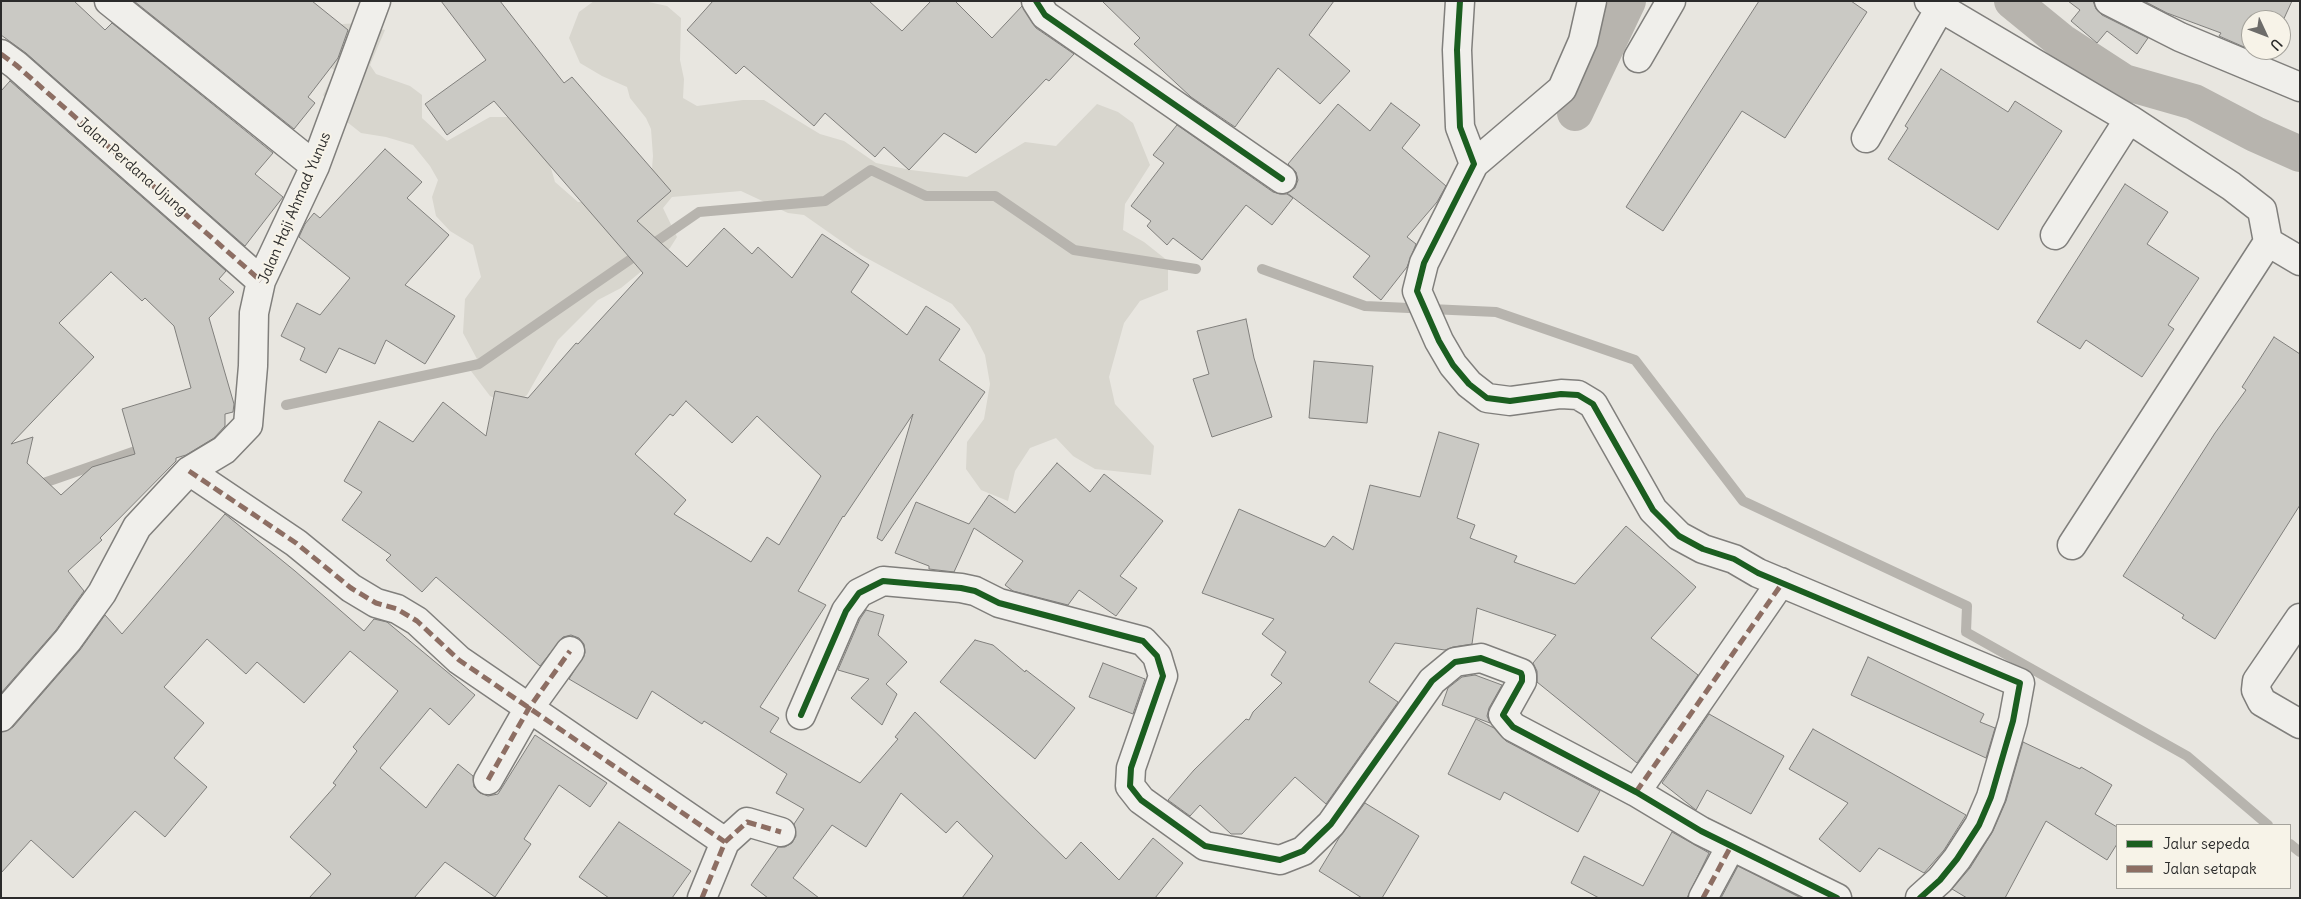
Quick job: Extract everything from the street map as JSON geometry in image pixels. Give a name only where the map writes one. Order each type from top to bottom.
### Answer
[{"type":"street","points":[[109,1],[315,166]]},
{"type":"street","name":"Jalan Haji Ahmad Yunus","points":[[1,717],[68,640],[96,601],[137,527],[189,471],[224,450],[248,425],[253,366],[254,313],[262,281],[315,166],[376,1]]},
{"type":"street","points":[[1036,1],[1045,16],[1282,179]]},
{"type":"street","points":[[1460,1],[1457,50],[1460,127],[1474,164]]},
{"type":"street","points":[[1592,1],[1583,41],[1562,89],[1474,164],[1424,263],[1417,291],[1439,341],[1453,365],[1464,378],[1487,398],[1510,401],[1561,394],[1578,396],[1593,404],[1653,510],[1678,536],[1781,582],[2020,683],[2013,721],[1991,797],[1979,825],[1957,859],[1940,880],[1920,898]]},
{"type":"street","points":[[1638,58],[1671,1]]},
{"type":"street","points":[[2109,1],[2180,37],[2300,87]]},
{"type":"street","points":[[1866,138],[1934,5],[2129,119],[2231,186],[2262,210],[2268,242],[2072,545]]},
{"type":"street","name":"Jalan Perdana Ujung","points":[[1,54],[16,64],[262,281]]},
{"type":"street","points":[[2055,234],[2129,119]]},
{"type":"street","points":[[2268,242],[2300,261]]},
{"type":"street","points":[[189,471],[296,543],[352,588],[376,603],[397,609],[417,621],[459,660],[724,842]]},
{"type":"street","points":[[801,715],[846,611],[859,593],[883,581],[975,591],[999,603],[1143,641],[1157,656],[1163,676],[1131,768],[1130,786],[1141,800],[1205,846],[1280,860],[1303,851],[1331,824],[1432,680],[1455,662],[1481,658],[1520,673],[1522,676],[1522,681],[1503,715],[1508,722],[1636,792],[1701,831],[1837,898]]},
{"type":"street","points":[[1636,792],[1781,582]]},
{"type":"street","points":[[2300,618],[2257,681],[2256,690],[2262,702],[2300,724]]},
{"type":"street","points":[[488,780],[529,708],[570,651]]},
{"type":"street","points":[[702,898],[724,842],[747,822],[781,832]]},
{"type":"street","points":[[1703,898],[1731,846]]},
{"type":"shaded area","points":[[594,1],[644,1],[667,6],[681,18],[680,60],[684,79],[683,98],[697,106],[743,100],[764,100],[820,134],[844,141],[876,163],[911,170],[967,177],[1025,142],[1056,146],[1097,104],[1118,112],[1133,123],[1150,165],[1125,204],[1123,230],[1144,242],[1168,261],[1168,290],[1140,301],[1124,323],[1109,377],[1115,404],[1154,446],[1151,475],[1095,469],[1073,456],[1056,438],[1030,448],[1015,471],[1008,501],[981,490],[966,469],[967,442],[984,419],[990,384],[985,355],[970,326],[952,304],[861,255],[804,215],[788,213],[741,191],[672,197],[663,208],[677,237],[670,248],[621,288],[598,300],[558,340],[527,395],[513,406],[490,396],[471,371],[477,359],[463,333],[465,299],[481,277],[473,245],[450,231],[436,216],[432,197],[438,180],[430,166],[413,145],[386,137],[361,133],[342,118],[323,95],[335,71],[307,48],[324,25],[361,23],[385,30],[370,65],[376,74],[410,86],[422,95],[422,118],[447,141],[490,117],[517,117],[542,137],[555,182],[578,202],[595,202],[638,194],[652,169],[653,156],[651,129],[646,118],[630,98],[627,87],[602,76],[580,63],[569,38],[579,12]]},
{"type":"building","points":[[1,1],[74,1],[105,30],[112,23],[273,153],[255,174],[283,197],[245,246],[26,53],[1,35]]},
{"type":"building","points":[[134,1],[312,1],[348,30],[338,58],[308,97],[315,103],[294,129]]},
{"type":"building","points":[[441,1],[500,1],[564,83],[572,77],[671,191],[637,221],[687,267],[724,228],[752,254],[758,247],[792,278],[822,234],[869,265],[851,292],[907,335],[926,306],[960,329],[939,360],[985,392],[882,541],[877,538],[913,414],[843,516],[798,591],[826,605],[760,707],[779,718],[770,732],[860,783],[898,739],[895,737],[915,712],[1066,859],[1081,842],[1119,880],[1153,838],[1183,863],[1155,898],[962,898],[993,856],[957,821],[946,833],[901,793],[866,847],[832,825],[793,878],[819,898],[768,898],[751,885],[778,847],[785,847],[792,843],[796,836],[794,824],[804,809],[776,793],[787,774],[704,721],[702,724],[652,691],[637,719],[569,679],[585,653],[584,644],[579,638],[571,635],[563,637],[540,666],[436,577],[422,592],[386,560],[391,555],[342,520],[362,492],[344,481],[379,421],[413,442],[443,402],[486,436],[495,391],[528,398],[576,343],[578,344],[643,273],[494,101],[447,135],[425,104],[486,60]],"holes":[[[686,401],[732,443],[757,416],[821,476],[779,545],[767,537],[751,562],[674,514],[686,500],[635,454],[670,414],[673,416]]]},
{"type":"building","points":[[713,1],[869,1],[902,31],[931,1],[955,1],[992,38],[1022,6],[1036,28],[1074,54],[1049,81],[1046,79],[976,153],[944,133],[909,170],[884,147],[875,157],[825,113],[814,126],[744,66],[736,74],[687,30]]},
{"type":"building","points":[[1102,1],[1334,1],[1309,35],[1350,71],[1320,104],[1278,68],[1235,127],[1191,97],[1134,44],[1140,38]]},
{"type":"building","points":[[1759,1],[1851,1],[1867,12],[1785,138],[1742,111],[1663,231],[1626,207]]},
{"type":"building","points":[[2068,1],[2093,1],[2096,9],[2102,15],[2148,38],[2137,54],[2107,31],[2097,43],[2071,21],[2080,10]]},
{"type":"building","points":[[2144,1],[2292,1],[2288,10],[2241,10],[2241,46],[2219,36],[2221,33],[2167,13]]},
{"type":"building","points":[[1941,69],[2008,112],[2015,101],[2062,131],[1998,230],[1888,159],[1908,128],[1905,126]]},
{"type":"building","points":[[10,81],[226,271],[219,279],[234,292],[209,318],[234,404],[233,412],[225,414],[225,426],[214,438],[186,455],[176,458],[176,461],[100,538],[102,540],[68,571],[84,591],[56,630],[1,693],[1,91]],"holes":[[[111,272],[142,301],[145,298],[174,326],[191,388],[122,409],[135,454],[92,467],[61,495],[27,463],[33,437],[11,444],[94,357],[59,323]]]},
{"type":"building","points":[[1391,103],[1420,125],[1402,148],[1446,186],[1437,202],[1407,237],[1416,244],[1407,267],[1381,300],[1353,277],[1370,256],[1287,193],[1295,188],[1298,180],[1296,172],[1288,164],[1338,104],[1370,131]]},
{"type":"building","points":[[1177,125],[1273,192],[1287,194],[1293,198],[1272,225],[1246,205],[1202,260],[1173,238],[1167,245],[1147,226],[1151,221],[1131,206],[1164,163],[1153,155]]},
{"type":"building","points":[[385,149],[422,182],[407,198],[449,235],[405,285],[455,316],[425,364],[386,340],[375,364],[339,348],[326,373],[300,360],[305,348],[281,336],[297,303],[320,315],[350,278],[299,237],[305,224],[314,213],[320,218]]},
{"type":"building","points":[[2125,184],[2168,212],[2147,244],[2199,278],[2168,325],[2174,329],[2142,377],[2086,340],[2080,349],[2037,322]]},
{"type":"building","points":[[1246,319],[1254,358],[1272,417],[1212,437],[1193,379],[1209,374],[1197,331]]},
{"type":"building","points":[[2274,337],[2300,354],[2300,505],[2215,639],[2182,618],[2184,615],[2123,576],[2215,433],[2246,390],[2242,387]]},
{"type":"building","points":[[1314,361],[1373,366],[1367,423],[1309,418]]},
{"type":"building","points":[[1439,432],[1479,444],[1457,518],[1475,525],[1470,538],[1517,556],[1514,562],[1575,584],[1626,526],[1696,587],[1651,638],[1698,675],[1637,763],[1537,682],[1537,671],[1533,663],[1556,635],[1477,608],[1472,644],[1445,650],[1395,643],[1369,682],[1398,702],[1326,804],[1295,777],[1242,834],[1231,834],[1200,805],[1190,816],[1168,800],[1194,770],[1246,719],[1249,720],[1253,712],[1282,683],[1271,675],[1286,652],[1262,634],[1274,619],[1202,593],[1239,509],[1325,547],[1333,536],[1353,550],[1370,485],[1420,497]]},
{"type":"building","points":[[1057,463],[1090,492],[1104,474],[1163,521],[1120,576],[1137,588],[1116,616],[1079,590],[1068,605],[1013,591],[1005,585],[1023,561],[974,528],[954,572],[929,569],[929,566],[895,553],[916,502],[969,524],[989,495],[1015,513]]},
{"type":"building","points":[[225,514],[364,631],[374,619],[387,622],[475,695],[449,725],[430,708],[380,768],[426,808],[458,764],[473,776],[474,787],[480,793],[488,796],[498,794],[535,735],[607,783],[590,807],[559,785],[524,839],[531,844],[495,897],[445,862],[414,898],[309,898],[331,874],[290,837],[336,785],[333,783],[357,751],[353,747],[398,691],[350,651],[304,703],[257,662],[246,674],[207,639],[164,687],[204,723],[174,758],[207,787],[165,837],[135,811],[73,878],[31,840],[1,873],[1,732],[13,727],[80,650],[105,615],[122,634]]},
{"type":"building","points":[[866,610],[884,615],[878,635],[907,662],[886,684],[897,694],[882,725],[851,698],[869,679],[838,670],[860,619]]},
{"type":"building","points":[[975,640],[993,645],[1025,672],[1026,670],[1075,708],[1035,759],[940,682]]},
{"type":"building","points":[[1868,657],[1984,714],[1980,722],[1995,728],[1986,758],[1851,695]]},
{"type":"building","points":[[1103,663],[1145,679],[1133,714],[1089,697]]},
{"type":"building","points":[[1475,675],[1502,685],[1489,708],[1487,716],[1490,723],[1442,705],[1448,688],[1462,677]]},
{"type":"building","points":[[1709,714],[1784,756],[1751,814],[1707,790],[1696,810],[1662,783]]},
{"type":"building","points":[[1476,719],[1494,728],[1506,741],[1600,791],[1578,832],[1504,792],[1500,800],[1448,774]]},
{"type":"building","points":[[1813,729],[1966,815],[1944,850],[1924,873],[1879,848],[1860,872],[1819,839],[1848,803],[1789,769]]},
{"type":"building","points":[[2023,742],[2080,769],[2081,767],[2112,785],[2095,814],[2116,826],[2116,846],[2107,860],[2046,821],[2005,898],[1967,898],[1952,889],[1970,868],[1993,831],[2006,801]]},
{"type":"building","points":[[1365,803],[1419,836],[1382,898],[1362,898],[1319,871],[1339,838]]},
{"type":"building","points":[[619,822],[691,871],[672,898],[609,898],[579,877]]},
{"type":"building","points":[[1672,832],[1709,853],[1687,898],[1599,898],[1571,883],[1584,856],[1643,886]]},
{"type":"building","points":[[1738,866],[1801,898],[1721,898]]},
{"type":"waterway","points":[[1575,113],[1628,1]]},
{"type":"waterway","points":[[2012,1],[2061,41],[2124,82],[2194,102],[2255,134],[2300,154]]},
{"type":"waterway","points":[[286,405],[479,364],[699,212],[825,201],[871,170],[926,196],[995,196],[1074,250],[1196,269]]},
{"type":"waterway","points":[[1262,269],[1365,306],[1496,312],[1635,360],[1743,501],[1967,606],[1966,632],[2187,756],[2267,824]]},
{"type":"waterway","points":[[35,486],[147,447]]},
{"type":"waterway","points":[[2291,845],[2300,852]]},
{"type":"marked path","points":[[1,54],[16,65],[261,281]]},
{"type":"marked path","points":[[189,471],[296,543],[351,588],[376,603],[397,609],[417,621],[459,660],[725,842]]},
{"type":"marked path","points":[[1636,792],[1783,582]]},
{"type":"marked path","points":[[488,780],[529,708],[570,651]]},
{"type":"marked path","points":[[702,898],[725,842],[747,822],[781,832]]},
{"type":"marked path","points":[[1703,898],[1731,846]]},
{"type":"cycle path","points":[[1036,1],[1045,15],[1282,179]]},
{"type":"cycle path","points":[[1460,1],[1457,50],[1460,127],[1474,164],[1424,263],[1417,291],[1439,341],[1453,365],[1469,384],[1487,398],[1510,401],[1561,394],[1578,395],[1593,404],[1653,510],[1679,536],[1703,549],[1734,559],[1758,573],[2020,683],[2013,721],[1991,797],[1979,825],[1957,859],[1940,880],[1920,898]]},
{"type":"cycle path","points":[[801,715],[846,611],[859,593],[883,581],[975,591],[999,603],[1143,641],[1157,656],[1163,676],[1131,768],[1130,786],[1141,800],[1205,846],[1280,860],[1303,851],[1331,824],[1432,681],[1455,662],[1481,658],[1521,673],[1522,681],[1503,715],[1513,727],[1636,792],[1701,831],[1837,898]]}]
